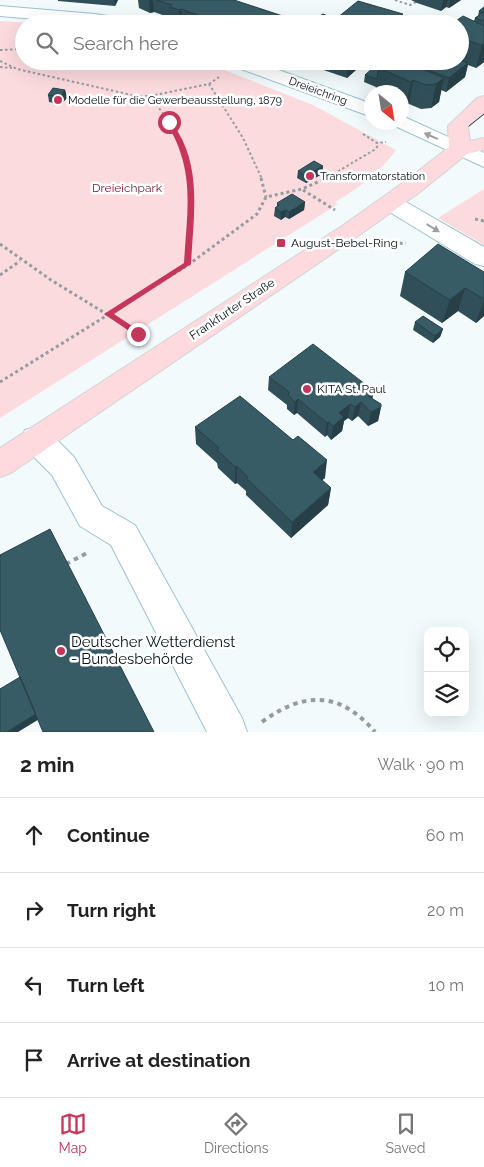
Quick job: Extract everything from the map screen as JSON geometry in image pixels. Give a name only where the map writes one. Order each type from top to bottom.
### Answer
[{"type":"main road","points":[[460,149],[458,126],[484,102]]},
{"type":"main road","name":"Frankfurter Straße","points":[[0,464],[391,203],[460,149],[484,144]]},
{"type":"street","points":[[0,11],[48,15]]},
{"type":"street","name":"Dreieichring","points":[[260,70],[364,108]]},
{"type":"street","points":[[409,125],[484,161]]},
{"type":"street","points":[[391,203],[484,258]]},
{"type":"street","points":[[36,439],[63,466],[91,516],[123,535],[241,730]]},
{"type":"path","points":[[395,0],[410,5],[416,2]]},
{"type":"path","points":[[0,50],[15,49]]},
{"type":"path","points":[[0,61],[15,68]]},
{"type":"path","points":[[0,67],[15,69]]},
{"type":"path","points":[[0,382],[188,264],[244,226],[257,214],[266,197],[264,184],[249,151],[209,84],[150,96],[136,96],[21,70]]},
{"type":"path","points":[[150,96],[180,139],[187,159],[191,186],[188,264]]},
{"type":"path","points":[[266,197],[302,189],[318,183],[374,150],[378,146],[377,143]]},
{"type":"path","points":[[302,189],[334,209]]},
{"type":"path","points":[[383,240],[388,244]]},
{"type":"path","points":[[0,244],[40,275],[108,314],[138,334]]},
{"type":"path","points":[[0,275],[20,260]]},
{"type":"path","points":[[241,730],[284,707],[312,700],[327,701],[352,710],[364,719],[374,732]]},
{"type":"green space","name":"Dreieichpark","points":[[0,21],[15,22],[15,70],[224,70],[313,105],[396,150],[383,166],[368,179],[335,202],[338,204],[0,418]]},
{"type":"green space","points":[[484,189],[484,245],[438,218]]},
{"type":"building","points":[[156,0],[234,0],[280,15],[197,15],[170,7],[172,5]]},
{"type":"building","points":[[358,1],[403,14],[402,15],[341,15]]},
{"type":"building","points":[[484,12],[484,21],[475,18]]},
{"type":"building","points":[[469,19],[484,26],[484,44],[469,41]]},
{"type":"building","points":[[371,70],[379,70],[377,79],[365,75]]},
{"type":"building","points":[[384,70],[424,70],[444,78],[436,84],[426,85],[413,80],[411,82]]},
{"type":"building","points":[[428,70],[459,70],[449,78]]},
{"type":"building","points":[[53,88],[65,90],[60,97],[48,95]]},
{"type":"building","points":[[314,161],[323,166],[306,176],[298,171]]},
{"type":"building","points":[[292,194],[305,202],[289,212],[286,210],[281,212],[275,208],[279,205],[277,203]]},
{"type":"building","points":[[438,244],[484,272],[484,299],[465,288],[450,300],[405,272]]},
{"type":"building","points":[[423,316],[443,329],[435,336],[415,322]]},
{"type":"building","points":[[313,344],[374,391],[368,396],[381,404],[381,407],[371,412],[361,402],[355,407],[350,404],[339,413],[344,417],[333,426],[298,399],[295,402],[288,395],[289,392],[269,377]]},
{"type":"building","points":[[240,396],[293,440],[298,436],[327,460],[313,472],[331,488],[292,522],[246,478],[248,477],[237,466],[235,467],[217,450],[219,448],[195,427]]},
{"type":"building","name":"Deutscher Wetterdienst - Bundesbehörde","points":[[50,529],[154,732],[43,732],[0,630],[0,555]]},
{"type":"building","points":[[20,677],[36,714],[7,732],[0,732],[0,689]]},
{"type":"tram line","points":[[469,126],[484,114]]},
{"type":"place","name":"Modelle für die Gewerbeausstellung, 1879","points":[[58,100]]},
{"type":"place","name":"Transformatorstation","points":[[310,176]]},
{"type":"place","name":"August-Bebel-Ring","points":[[281,243]]},
{"type":"place","name":"KITA St. Paul","points":[[307,389]]},
{"type":"place","name":"Deutscher Wetterdienst - Bundesbehörde","points":[[61,651]]},
{"type":"route","points":[[138,334],[108,314],[188,264],[191,186],[187,159],[180,139],[169,122]]}]
